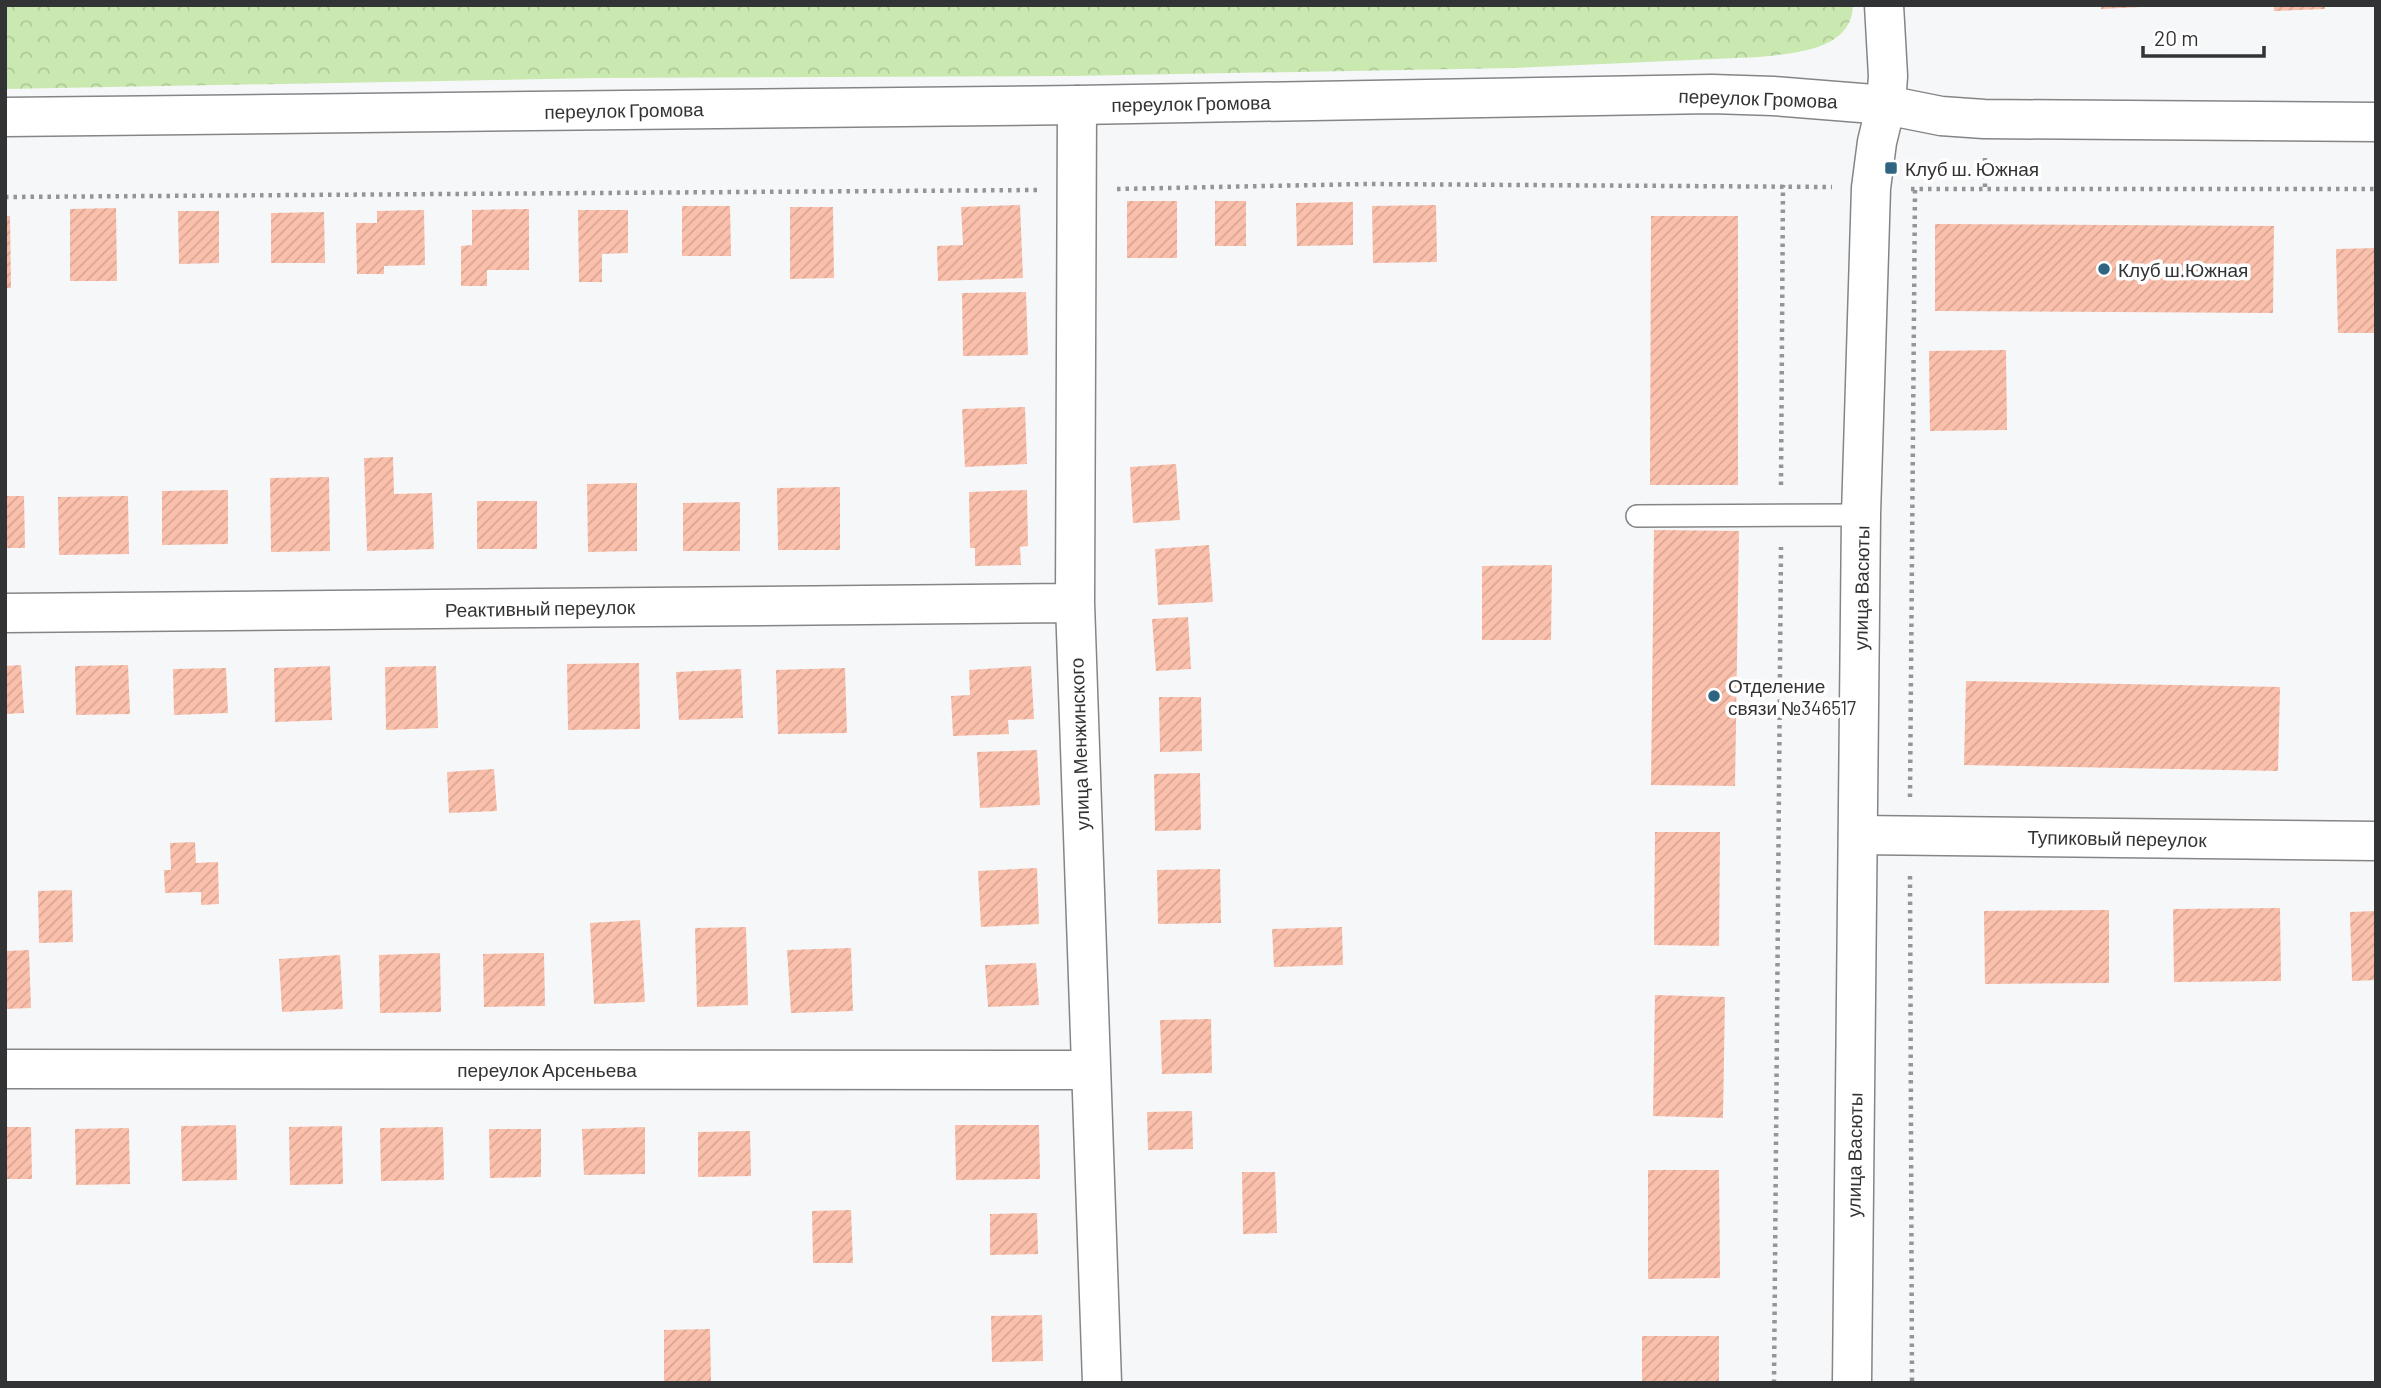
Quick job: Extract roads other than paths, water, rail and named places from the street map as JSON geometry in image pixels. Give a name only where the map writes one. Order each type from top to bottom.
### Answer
[{"type":"street","name":"улица Васюты","points":[[1852,1383],[1861,515],[1871,188],[1877,142],[1886,105],[1888,44],[1884,5]]},
{"type":"street","name":"переулок Громова","points":[[5,117],[1077,105],[1712,94],[1886,105],[1941,116],[1984,119],[2376,122]]},
{"type":"street","name":"улица Менжинского","points":[[1077,105],[1075,603],[1089,1070],[1102,1383]]},
{"type":"street","name":"Реактивный переулок","points":[[5,613],[1075,603]]},
{"type":"street","name":"Тупиковый переулок","points":[[1858,835],[2376,841]]},
{"type":"street","name":"переулок Арсеньева","points":[[5,1069],[1089,1070]]},
{"type":"lane","points":[[1637,516],[1861,515]]},
{"type":"place","name":"Клуб ш. Южная","points":[[1891,168]]},
{"type":"place","name":"Клуб ш.Южная","points":[[2104,269]]},
{"type":"place","name":"Отделение связи №346517","points":[[1714,696]]}]
